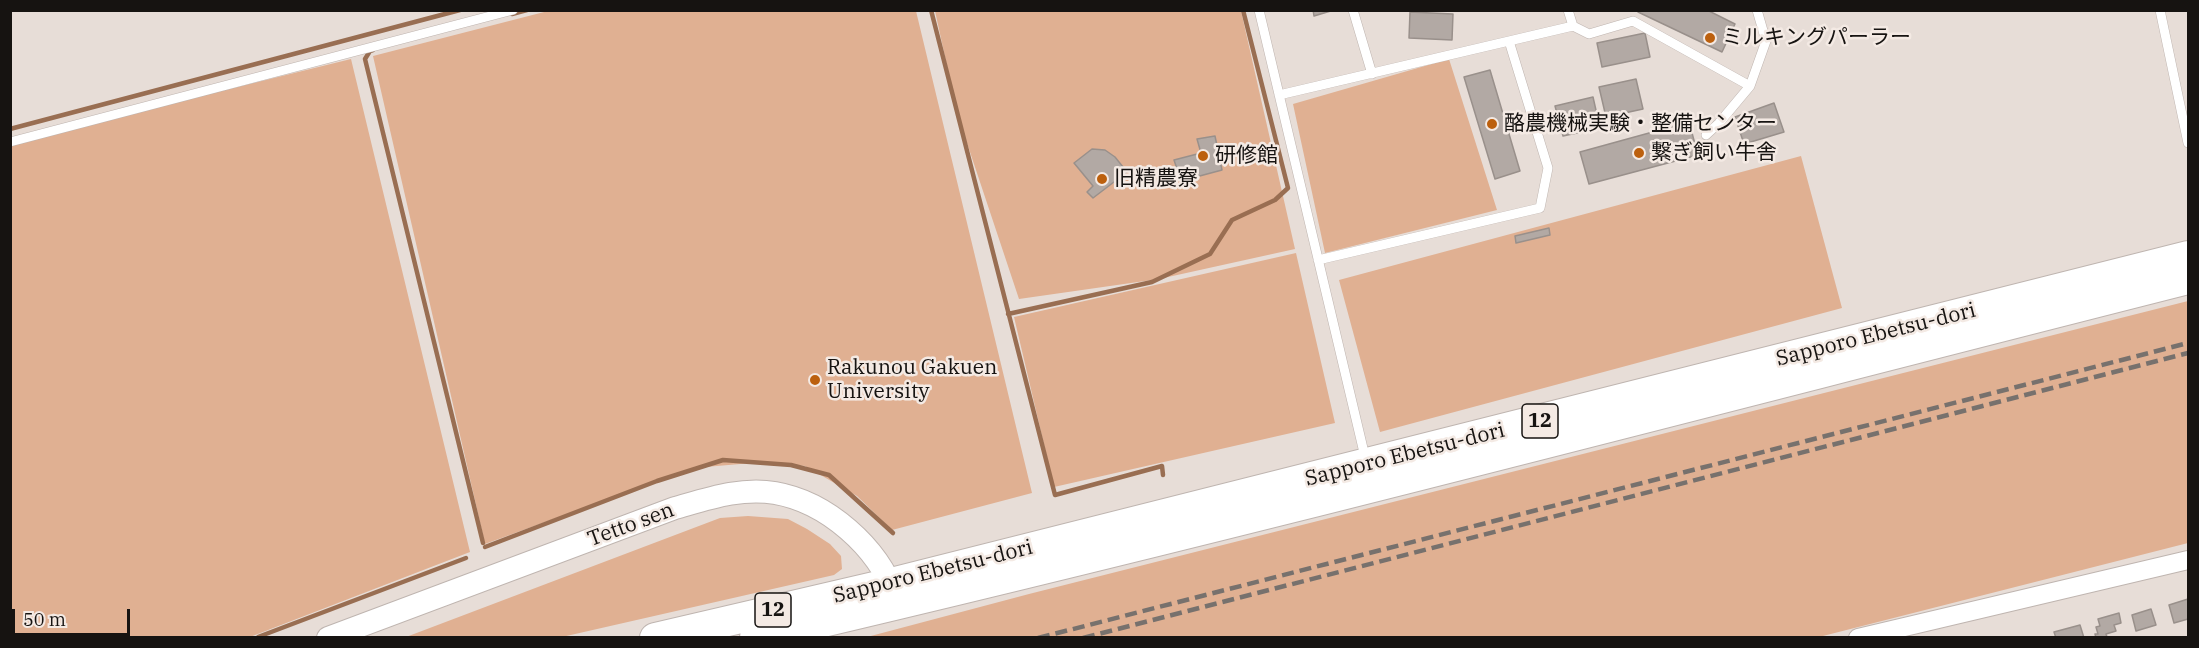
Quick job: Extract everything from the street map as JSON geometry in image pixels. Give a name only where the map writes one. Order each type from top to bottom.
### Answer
[{"type":"highway","name":"Sapporo Ebetsu-dori","points":[[1370,475],[2188,256]]},
{"type":"highway","name":"Sapporo Ebetsu-dori","points":[[755,638],[895,594],[1370,475],[2188,279]]},
{"type":"highway","name":"Sapporo Ebetsu-dori","points":[[655,638],[895,594]]},
{"type":"street","name":"Tetto sen","points":[[328,638],[675,508],[721,495],[748,492],[775,493],[825,512],[848,530],[869,552],[895,594]]},
{"type":"street","points":[[1868,636],[2188,560]]},
{"type":"lane","points":[[10,142],[513,10]]},
{"type":"lane","points":[[1259,10],[1370,475]]},
{"type":"lane","points":[[1353,10],[1372,74]]},
{"type":"lane","points":[[1568,10],[1573,27]]},
{"type":"lane","points":[[1706,135],[1750,86],[1766,41],[1757,10]]},
{"type":"lane","points":[[2160,10],[2188,142]]},
{"type":"lane","points":[[1279,96],[1573,27],[1589,34],[1633,21],[1750,86]]},
{"type":"lane","points":[[1318,260],[1540,208],[1548,168],[1509,41]]},
{"type":"shaded area","points":[[548,11],[916,11],[1032,493],[892,530],[857,496],[805,466],[764,462],[693,468],[485,544],[373,56]]},
{"type":"shaded area","points":[[935,11],[1241,11],[1295,249],[1159,279],[1019,299],[958,116]]},
{"type":"shaded area","points":[[351,59],[470,552],[250,637],[11,637],[10,143]]},
{"type":"shaded area","points":[[1449,59],[1497,210],[1325,253],[1293,104]]},
{"type":"shaded area","points":[[1801,156],[1842,308],[1380,432],[1339,280]]},
{"type":"shaded area","points":[[1296,253],[1335,423],[1054,487],[1014,317]]},
{"type":"shaded area","points":[[2188,301],[2188,543],[1819,637],[867,637],[1029,594]]},
{"type":"shaded area","points":[[748,516],[788,519],[807,529],[830,544],[841,556],[842,569],[834,575],[562,637],[406,637],[720,518]]},
{"type":"building","points":[[1313,10],[1334,10],[1314,16]]},
{"type":"building","name":"ミルキングパーラー","points":[[1639,10],[1707,10],[1735,24],[1722,52],[1638,12]]},
{"type":"building","points":[[1410,12],[1453,14],[1452,40],[1409,38]]},
{"type":"building","points":[[1645,33],[1650,57],[1602,67],[1597,43]]},
{"type":"building","name":"酪農機械実験・整備センター","points":[[1490,70],[1520,171],[1495,179],[1464,77]]},
{"type":"building","points":[[1636,79],[1643,109],[1606,117],[1599,87]]},
{"type":"building","points":[[1593,97],[1600,128],[1563,136],[1555,106]]},
{"type":"building","points":[[1774,103],[1784,132],[1744,144],[1735,117]]},
{"type":"building","name":"繋ぎ飼い牛舎","points":[[1689,122],[1698,155],[1589,184],[1580,152]]},
{"type":"building","name":"研修館","points":[[1215,136],[1222,170],[1181,181],[1174,160],[1201,153],[1197,139]]},
{"type":"building","name":"旧精農寮","points":[[1092,149],[1105,150],[1115,157],[1127,172],[1093,198],[1087,192],[1093,186],[1074,163]]},
{"type":"building","points":[[1549,228],[1550,235],[1516,243],[1515,236]]},
{"type":"building","points":[[2188,599],[2188,619],[2174,623],[2169,605]]},
{"type":"building","points":[[2151,609],[2156,625],[2136,631],[2132,615]]},
{"type":"building","points":[[2119,613],[2121,623],[2114,625],[2116,631],[2106,634],[2107,637],[2096,638],[2095,634],[2098,634],[2096,627],[2100,626],[2098,619]]},
{"type":"building","points":[[2080,625],[2084,638],[2056,638],[2054,632]]},
{"type":"waterway","points":[[10,129],[460,10]]},
{"type":"waterway","points":[[512,14],[527,10]]},
{"type":"waterway","points":[[931,10],[1055,495],[1162,466],[1163,475]]},
{"type":"waterway","points":[[1008,314],[1152,282],[1210,254],[1232,220],[1275,200],[1288,188],[1243,10]]},
{"type":"waterway","points":[[373,50],[365,59],[483,543]]},
{"type":"waterway","points":[[485,547],[657,481],[723,460],[791,465],[829,475],[893,533]]},
{"type":"waterway","points":[[258,637],[466,558]]},
{"type":"railway","points":[[1038,638],[2188,343]]},
{"type":"railway","points":[[1083,638],[2188,353]]},
{"type":"place","name":"ミルキングパーラー","points":[[1710,38]]},
{"type":"place","name":"酪農機械実験・整備センター","points":[[1492,124]]},
{"type":"place","name":"繋ぎ飼い牛舎","points":[[1639,153]]},
{"type":"place","name":"研修館","points":[[1203,156]]},
{"type":"place","name":"旧精農寮","points":[[1102,179]]},
{"type":"place","name":"Rakunou Gakuen University","points":[[815,380]]}]
